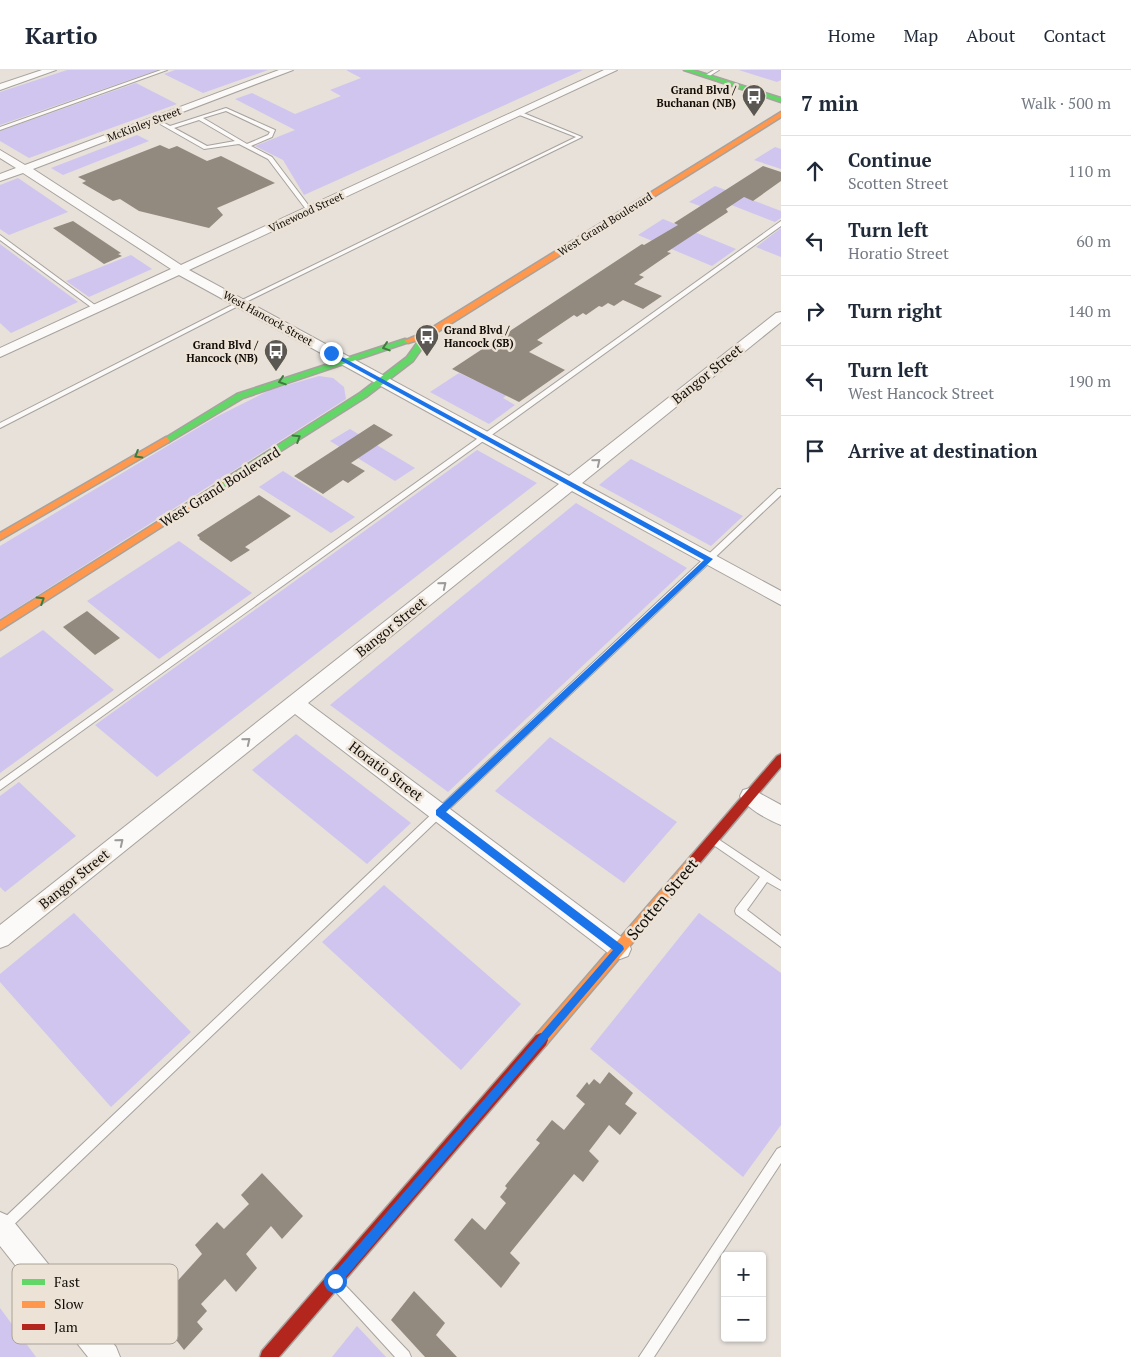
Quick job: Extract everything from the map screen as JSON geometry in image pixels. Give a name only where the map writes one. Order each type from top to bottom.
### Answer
[{"type":"main road","points":[[687,70],[781,100]]},
{"type":"main road","name":"West Grand Boulevard","points":[[0,537],[226,403],[254,390],[428,334],[781,114]]},
{"type":"main road","name":"West Grand Boulevard","points":[[0,626],[340,410],[410,359],[428,334]]},
{"type":"main road","points":[[306,373],[328,373],[335,376]]},
{"type":"main road","points":[[340,410],[354,392],[351,385]]},
{"type":"main road","name":"Scotten Street","points":[[268,1357],[620,949],[781,759]]},
{"type":"street","points":[[0,87],[51,70]]},
{"type":"street","name":"McKinley Street","points":[[0,178],[288,70]]},
{"type":"street","name":"Vinewood Street","points":[[3,348],[97,309],[612,70]]},
{"type":"street","name":"West Hancock Street","points":[[0,153],[180,270],[781,598]]},
{"type":"street","name":"Bangor Street","points":[[0,938],[781,316]]},
{"type":"street","name":"Horatio Street","points":[[295,703],[620,949]]},
{"type":"street","points":[[750,796],[781,816]]},
{"type":"street","points":[[1,1228],[30,1264]]},
{"type":"street","points":[[95,1344],[106,1357]]},
{"type":"lane","points":[[0,129],[165,70]]},
{"type":"lane","points":[[706,76],[717,70]]},
{"type":"lane","points":[[170,128],[226,109],[273,131],[270,136],[248,145]]},
{"type":"lane","points":[[0,426],[240,303],[580,137],[519,113]]},
{"type":"lane","points":[[199,118],[270,158],[310,210]]},
{"type":"lane","points":[[155,120],[206,148],[240,142]]},
{"type":"lane","points":[[0,786],[781,224]]},
{"type":"lane","points":[[0,237],[97,309]]},
{"type":"lane","points":[[1,1228],[781,492]]},
{"type":"lane","points":[[713,839],[781,886]]},
{"type":"lane","points":[[766,876],[740,911],[781,942]]},
{"type":"lane","points":[[646,1357],[781,1152]]},
{"type":"lane","points":[[335,1281],[404,1357]]},
{"type":"shaded area","points":[[67,70],[158,70],[0,125],[0,92]]},
{"type":"shaded area","points":[[175,70],[268,70],[203,93],[164,74]]},
{"type":"shaded area","points":[[346,70],[583,70],[304,195],[283,160],[255,146],[295,130],[235,99],[252,93],[295,114],[341,96],[330,90],[361,78]]},
{"type":"shaded area","points":[[739,70],[781,70],[781,80],[777,82]]},
{"type":"shaded area","points":[[136,83],[177,104],[29,158],[0,141],[0,131]]},
{"type":"shaded area","points":[[137,135],[149,141],[63,175],[51,168]]},
{"type":"shaded area","points":[[775,147],[781,149],[781,169],[754,160]]},
{"type":"shaded area","points":[[18,178],[68,212],[9,235],[0,229],[0,185]]},
{"type":"shaded area","points":[[715,186],[781,211],[781,218],[775,222],[716,199],[703,207],[689,202]]},
{"type":"shaded area","points":[[663,219],[736,249],[712,266],[638,235]]},
{"type":"shaded area","points":[[781,228],[781,257],[756,247]]},
{"type":"shaded area","points":[[0,244],[78,302],[11,333],[0,323]]},
{"type":"shaded area","points":[[131,255],[152,269],[89,297],[66,281]]},
{"type":"shaded area","points":[[459,373],[474,380],[512,391],[503,398],[515,405],[489,424],[430,392]]},
{"type":"shaded area","points":[[319,376],[333,378],[344,387],[346,399],[0,619],[0,546],[216,417],[270,390]]},
{"type":"shaded area","points":[[350,429],[415,468],[395,481],[330,441]]},
{"type":"shaded area","points":[[477,450],[537,483],[157,777],[95,725]]},
{"type":"shaded area","points":[[631,459],[743,516],[711,546],[599,485]]},
{"type":"shaded area","points":[[283,471],[355,517],[331,533],[259,487]]},
{"type":"shaded area","points":[[576,503],[687,568],[448,792],[330,705]]},
{"type":"shaded area","points":[[179,541],[252,593],[159,659],[87,601]]},
{"type":"shaded area","points":[[43,630],[114,690],[0,773],[0,658]]},
{"type":"shaded area","points":[[296,734],[411,823],[367,864],[252,770]]},
{"type":"shaded area","points":[[550,737],[677,822],[624,883],[495,791]]},
{"type":"shaded area","points":[[19,782],[76,836],[5,892],[0,887],[0,796]]},
{"type":"shaded area","points":[[384,885],[521,1004],[461,1070],[322,942]]},
{"type":"shaded area","points":[[74,913],[191,1032],[111,1107],[0,982],[0,974]]},
{"type":"shaded area","points":[[699,913],[781,973],[781,1125],[743,1177],[590,1049]]},
{"type":"shaded area","points":[[0,1308],[12,1324],[12,1344],[26,1344],[36,1357],[0,1357]]},
{"type":"shaded area","points":[[357,1326],[386,1357],[332,1357]]},
{"type":"building","points":[[160,145],[169,149],[177,146],[207,161],[221,156],[275,183],[217,208],[223,215],[209,228],[139,211],[120,199],[113,201],[82,183],[86,181],[78,177]]},
{"type":"building","points":[[763,166],[781,172],[781,181],[753,201],[744,197],[726,209],[728,212],[667,252],[671,253],[639,275],[644,277],[634,284],[662,296],[643,309],[623,300],[614,306],[608,303],[602,307],[599,306],[586,315],[583,313],[577,317],[574,315],[537,340],[543,343],[529,352],[565,370],[519,402],[452,369],[642,244],[644,245],[678,225],[674,223]]},
{"type":"building","points":[[73,221],[121,253],[118,254],[122,256],[104,264],[53,228]]},
{"type":"building","points":[[374,424],[393,435],[351,463],[365,471],[348,483],[343,480],[323,494],[294,476]]},
{"type":"building","points":[[259,495],[291,516],[245,547],[250,550],[231,562],[199,539],[197,535]]},
{"type":"building","points":[[87,611],[120,638],[95,655],[63,627]]},
{"type":"building","points":[[609,1072],[633,1093],[625,1104],[637,1113],[620,1135],[609,1125],[589,1151],[599,1161],[583,1182],[574,1174],[510,1253],[520,1263],[501,1288],[454,1240],[472,1218],[485,1230],[506,1203],[500,1197],[507,1188],[505,1186],[540,1143],[536,1140],[552,1120],[564,1130],[585,1104],[576,1096],[587,1082],[589,1085],[594,1079],[600,1084]]},
{"type":"building","points":[[262,1173],[303,1216],[282,1239],[271,1226],[246,1254],[257,1268],[236,1292],[225,1279],[201,1304],[207,1311],[197,1322],[203,1329],[184,1350],[178,1342],[178,1280],[202,1254],[195,1245],[217,1222],[224,1229],[249,1204],[241,1195]]},
{"type":"building","points":[[414,1291],[445,1323],[436,1335],[457,1357],[425,1357],[391,1320]]},
{"type":"traffic: fast","points":[[687,70],[781,100]]},
{"type":"traffic: fast","points":[[221,485],[363,395],[410,359],[428,334]]},
{"type":"traffic: fast","points":[[166,440],[240,396],[408,341]]},
{"type":"traffic: slow","points":[[408,341],[428,334],[781,114]]},
{"type":"traffic: slow","points":[[0,537],[166,440]]},
{"type":"traffic: slow","points":[[0,626],[221,485]]},
{"type":"traffic: slow","points":[[541,1040],[695,860]]},
{"type":"traffic: jam","points":[[695,860],[781,759]]},
{"type":"traffic: jam","points":[[268,1357],[541,1040]]},
{"type":"place","name":"Grand Blvd / Buchanan (NB)","points":[[754,117]]},
{"type":"place","name":"Grand Blvd / Hancock (SB)","points":[[427,357]]},
{"type":"place","name":"Grand Blvd / Hancock (NB)","points":[[276,372]]},
{"type":"route","points":[[331,353],[709,559],[440,812],[620,949],[335,1281]]}]
